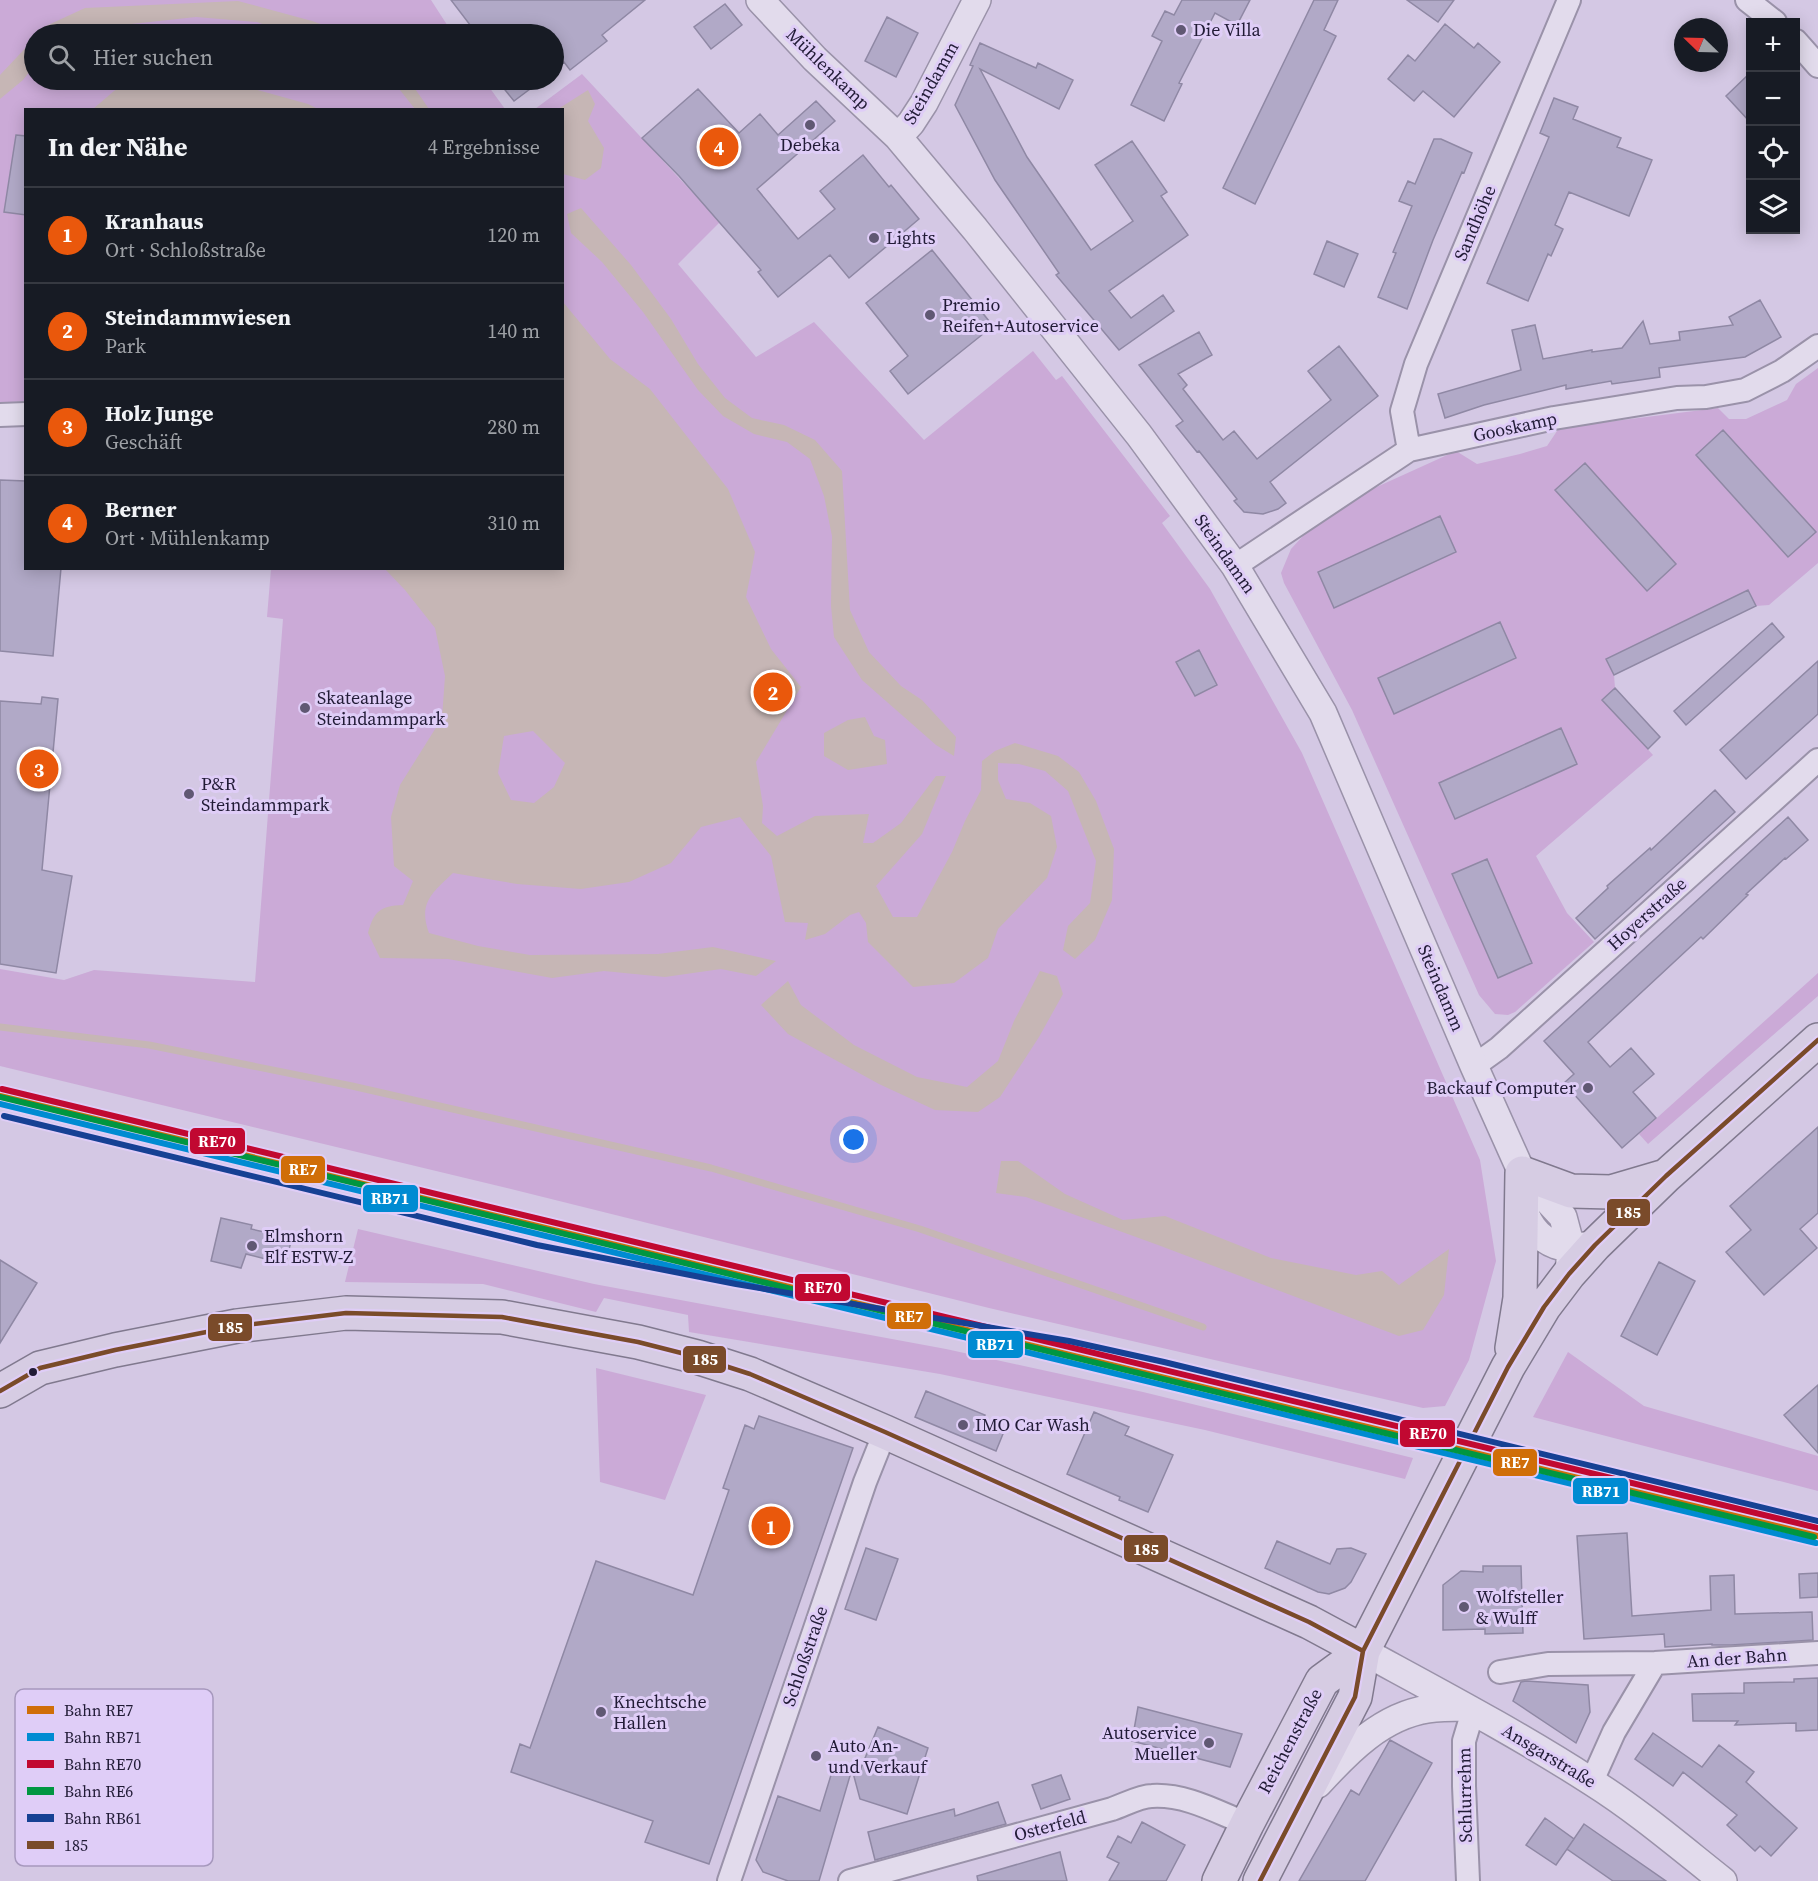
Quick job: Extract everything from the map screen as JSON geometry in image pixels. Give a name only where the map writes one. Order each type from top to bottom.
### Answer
[{"type":"main road","points":[[0,1391],[40,1368],[115,1350],[237,1326],[346,1313],[501,1317],[638,1342],[750,1374],[1309,1622],[1362,1651],[1508,1367],[1578,1255],[1818,1040]]},
{"type":"main road","points":[[1508,1367],[1520,1298],[1522,1173],[1572,1191],[1611,1192],[1666,1176]]},
{"type":"main road","name":"Reichenstraße","points":[[1260,1881],[1355,1697],[1362,1651]]},
{"type":"main road","name":"Reichenstraße","points":[[1219,1881],[1322,1681],[1362,1651]]},
{"type":"street","name":"Mühlenkamp","points":[[760,0],[815,59],[898,137]]},
{"type":"street","name":"Steindamm","points":[[976,0],[924,103],[912,123],[898,137],[975,229],[1131,426],[1235,566],[1323,712],[1522,1173],[1524,1213],[1537,1234],[1578,1255]]},
{"type":"street","name":"Sandhöhe","points":[[1409,450],[1402,411],[1416,364],[1569,0]]},
{"type":"street","points":[[1747,0],[1770,18]]},
{"type":"street","points":[[1800,46],[1818,66]]},
{"type":"street","name":"Gooskamp","points":[[1235,566],[1409,450],[1554,418],[1677,398],[1706,397],[1745,390],[1782,371],[1818,346]]},
{"type":"street","points":[[0,415],[24,414]]},
{"type":"street","name":"Hoyerstraße","points":[[1474,1066],[1519,1030],[1818,760]]},
{"type":"street","name":"Schloßstraße","points":[[729,1881],[865,1482],[885,1432]]},
{"type":"street","name":"Ansgarstraße","points":[[1362,1651],[1469,1709],[1592,1781],[1640,1814],[1723,1881]]},
{"type":"street","name":"An der Bahn","points":[[1500,1672],[1548,1664],[1655,1663],[1818,1653]]},
{"type":"street","points":[[1592,1781],[1614,1732],[1655,1663]]},
{"type":"street","points":[[1297,1807],[1346,1753],[1388,1722],[1426,1709],[1469,1709]]},
{"type":"street","name":"Schlurrehm","points":[[1468,1881],[1464,1740],[1469,1709]]},
{"type":"street","name":"Osterfeld","points":[[850,1881],[1112,1809],[1151,1796],[1182,1799],[1211,1807],[1221,1814],[1247,1824]]},
{"type":"shaded area","points":[[0,0],[431,0],[447,24],[24,24],[24,90],[491,90],[504,108],[24,108],[24,401],[0,403]]},
{"type":"shaded area","points":[[238,1],[321,24],[262,24],[196,17],[131,24],[50,24],[85,8]]},
{"type":"shaded area","points":[[24,50],[24,79],[0,99],[0,75]]},
{"type":"shaded area","points":[[582,74],[720,222],[678,264],[756,357],[814,322],[924,440],[1033,351],[1056,380],[1062,376],[1170,516],[1162,523],[1210,589],[1302,753],[1480,1160],[1496,1261],[1469,1360],[1445,1406],[1423,1408],[989,1308],[519,1191],[0,1066],[0,969],[64,980],[94,970],[255,982],[283,619],[267,617],[271,570],[564,570],[564,108],[536,108],[561,90],[564,90],[564,87]]},
{"type":"shaded area","points":[[258,90],[316,108],[94,108],[114,91]]},
{"type":"shaded area","points":[[400,90],[416,90],[428,108],[414,108]]},
{"type":"shaded area","points":[[588,90],[595,104],[588,121],[604,148],[601,168],[585,180],[564,174],[564,108],[560,108]]},
{"type":"shaded area","points":[[581,208],[631,265],[671,319],[698,364],[725,398],[752,418],[784,425],[815,440],[842,471],[850,610],[869,652],[901,686],[922,700],[956,737],[954,756],[936,745],[862,680],[834,637],[831,606],[832,536],[824,496],[810,459],[787,442],[754,434],[723,416],[698,390],[643,312],[602,262],[571,233],[567,214]]},
{"type":"shaded area","points":[[564,303],[610,359],[650,389],[728,489],[755,552],[746,597],[771,649],[801,687],[756,762],[763,806],[762,823],[777,836],[815,816],[869,814],[863,843],[873,843],[901,823],[936,776],[946,776],[922,834],[876,886],[893,917],[917,917],[952,852],[981,790],[982,761],[995,751],[1015,743],[1058,756],[1079,772],[1096,801],[1114,849],[1112,900],[1095,940],[1075,959],[1063,950],[1068,926],[1090,903],[1096,861],[1068,791],[1045,771],[1019,764],[998,763],[998,780],[1006,799],[1030,803],[1051,816],[1057,847],[1047,878],[998,929],[988,958],[954,983],[913,987],[868,942],[866,923],[859,912],[850,915],[825,934],[805,940],[808,923],[785,922],[771,856],[740,817],[701,827],[671,863],[629,882],[581,889],[517,884],[453,873],[433,893],[426,906],[425,914],[429,933],[478,946],[530,955],[658,954],[713,947],[776,961],[756,976],[721,969],[665,977],[604,971],[552,978],[448,959],[380,958],[368,933],[373,919],[383,908],[403,905],[413,881],[394,866],[391,817],[400,785],[442,718],[445,676],[435,628],[386,570],[564,570]],"holes":[[[533,731],[565,763],[554,787],[534,803],[511,800],[498,773],[504,736]]]},
{"type":"shaded area","points":[[1818,368],[1818,563],[1769,605],[1756,606],[1748,590],[1607,659],[1614,675],[1615,688],[1603,700],[1653,755],[1536,856],[1567,913],[1594,942],[1515,1012],[1508,1015],[1495,1014],[1479,995],[1352,710],[1284,583],[1281,573],[1291,549],[1303,536],[1348,500],[1456,451],[1477,464],[1547,446],[1559,428],[1718,408],[1729,419],[1746,419],[1787,400],[1796,384]]},
{"type":"shaded area","points":[[865,717],[874,736],[885,740],[887,764],[848,770],[824,756],[824,733],[848,720]]},
{"type":"shaded area","points":[[1040,971],[1057,976],[1063,994],[1039,1037],[1000,1097],[978,1112],[935,1110],[879,1084],[788,1034],[761,1005],[788,981],[801,1005],[854,1045],[917,1077],[967,1087],[998,1061],[1014,1021]]},
{"type":"shaded area","points":[[1818,973],[1818,996],[1648,1144],[1639,1134]]},
{"type":"shaded area","points":[[1001,1161],[1018,1161],[1065,1194],[1123,1220],[1165,1216],[1271,1258],[1356,1275],[1382,1271],[1399,1285],[1449,1249],[1444,1295],[1423,1330],[1399,1336],[1026,1197],[996,1193]]},
{"type":"shaded area","points":[[358,1229],[594,1284],[946,1349],[1143,1392],[1413,1458],[1405,1479],[1205,1430],[940,1374],[689,1332],[688,1315],[604,1298],[596,1312],[483,1284],[345,1282]]},
{"type":"shaded area","points":[[1568,1352],[1644,1406],[1818,1456],[1818,1491],[1533,1417]]},
{"type":"shaded area","points":[[596,1368],[706,1395],[665,1500],[600,1482]]},
{"type":"building","points":[[451,0],[645,0],[602,35],[607,41],[570,70],[564,62],[564,24],[469,24]]},
{"type":"building","points":[[1182,0],[1250,0],[1237,25],[1215,13],[1179,83],[1182,84],[1164,121],[1131,105],[1162,41],[1152,36],[1165,11],[1174,15]]},
{"type":"building","points":[[1314,0],[1338,0],[1324,30],[1336,36],[1255,204],[1223,188]]},
{"type":"building","points":[[1407,0],[1454,0],[1438,22]]},
{"type":"building","points":[[725,4],[742,25],[711,49],[694,27]]},
{"type":"building","points":[[887,17],[918,33],[896,77],[865,61]]},
{"type":"building","points":[[1445,24],[1474,48],[1478,43],[1500,62],[1454,117],[1423,91],[1414,101],[1388,79],[1408,55],[1415,61]]},
{"type":"building","points":[[980,43],[1036,68],[1038,63],[1073,80],[1059,109],[980,69],[1027,157],[1091,250],[1133,221],[1095,165],[1132,141],[1167,192],[1161,196],[1188,235],[1109,291],[1131,318],[1163,295],[1174,311],[1119,350],[1056,275],[1059,273],[995,180],[955,105],[973,66],[970,65]]},
{"type":"building","points":[[1746,77],[1746,118],[1726,96]]},
{"type":"building","points":[[698,89],[739,133],[760,114],[778,135],[816,101],[835,121],[757,189],[798,239],[835,209],[820,191],[863,155],[919,219],[849,278],[830,255],[778,297],[758,272],[761,270],[679,176],[642,138]]},
{"type":"building","points":[[505,90],[529,90],[514,101]]},
{"type":"building","points":[[1554,98],[1578,107],[1573,119],[1621,138],[1617,147],[1652,160],[1629,216],[1569,192],[1555,225],[1563,229],[1551,256],[1548,254],[1528,301],[1487,283],[1549,137],[1540,133]]},
{"type":"building","points":[[16,135],[24,136],[24,215],[4,212]]},
{"type":"building","points":[[1434,139],[1441,139],[1472,153],[1433,240],[1407,309],[1378,297],[1412,206],[1399,201],[1408,181],[1415,184]]},
{"type":"building","points":[[1327,241],[1358,254],[1344,287],[1314,274]]},
{"type":"building","name":"Premio Reifen+Autoservice","points":[[932,250],[993,326],[908,394],[890,371],[908,356],[866,303]]},
{"type":"building","points":[[1760,300],[1781,337],[1745,357],[1659,368],[1660,377],[1612,384],[1611,381],[1566,389],[1566,385],[1484,405],[1445,418],[1438,394],[1521,370],[1512,330],[1535,325],[1543,359],[1592,350],[1592,352],[1622,348],[1643,321],[1650,344],[1680,340],[1679,332],[1733,325],[1729,317]]},
{"type":"building","points":[[1199,332],[1212,355],[1178,374],[1187,385],[1183,389],[1223,440],[1234,431],[1257,459],[1331,400],[1308,371],[1339,346],[1378,396],[1270,482],[1286,503],[1278,509],[1263,514],[1244,512],[1234,501],[1237,499],[1176,426],[1183,421],[1139,365]]},
{"type":"building","points":[[1723,430],[1816,532],[1788,557],[1696,455]]},
{"type":"building","points":[[1585,463],[1676,564],[1647,591],[1555,490]]},
{"type":"building","points":[[0,480],[24,481],[24,570],[61,570],[53,656],[0,651]]},
{"type":"building","points":[[1440,516],[1456,552],[1334,608],[1318,572]]},
{"type":"building","points":[[1748,590],[1756,606],[1614,675],[1606,659]]},
{"type":"building","points":[[1500,622],[1516,658],[1394,714],[1378,678]]},
{"type":"building","points":[[1772,623],[1784,637],[1686,725],[1674,711]]},
{"type":"building","points":[[1199,650],[1217,685],[1195,696],[1176,662]]},
{"type":"building","points":[[1818,661],[1818,714],[1746,779],[1720,750]]},
{"type":"building","points":[[1615,688],[1660,737],[1648,749],[1602,700]]},
{"type":"building","points":[[42,697],[58,699],[42,870],[72,876],[56,973],[0,964],[0,701],[41,704]]},
{"type":"building","points":[[1561,728],[1577,764],[1455,819],[1439,783]]},
{"type":"building","points":[[1715,790],[1735,812],[1595,939],[1576,918],[1608,888],[1607,886],[1650,848],[1651,850]]},
{"type":"building","points":[[1788,817],[1808,840],[1785,858],[1703,939],[1701,937],[1588,1042],[1610,1067],[1631,1048],[1654,1074],[1633,1092],[1656,1118],[1622,1148],[1564,1083],[1574,1074],[1544,1041]]},
{"type":"building","points":[[1487,859],[1532,963],[1498,978],[1452,874]]},
{"type":"building","points":[[1818,1127],[1818,1213],[1800,1229],[1817,1248],[1764,1295],[1726,1252],[1751,1230],[1730,1206]]},
{"type":"building","name":"Elmshorn Elf ESTW-Z","points":[[221,1218],[252,1225],[251,1229],[292,1238],[285,1264],[246,1254],[241,1268],[211,1261]]},
{"type":"building","points":[[0,1260],[37,1283],[0,1343]]},
{"type":"building","points":[[1659,1262],[1695,1281],[1657,1355],[1621,1336]]},
{"type":"building","points":[[1818,1385],[1818,1453],[1784,1415]]},
{"type":"building","name":"IMO Car Wash","points":[[926,1391],[985,1415],[982,1420],[1005,1429],[996,1451],[915,1417]]},
{"type":"building","points":[[1094,1412],[1129,1427],[1125,1435],[1173,1455],[1148,1512],[1067,1474]]},
{"type":"building","name":"Knechtsche Hallen","points":[[759,1416],[853,1448],[709,1864],[645,1842],[653,1821],[511,1772],[520,1744],[530,1748],[596,1561],[693,1595],[729,1490],[723,1488],[745,1425],[754,1429]]},
{"type":"building","points":[[1627,1533],[1632,1616],[1711,1610],[1710,1576],[1734,1575],[1735,1614],[1812,1612],[1813,1640],[1665,1647],[1664,1634],[1584,1639],[1577,1536]]},
{"type":"building","points":[[1277,1541],[1330,1564],[1337,1549],[1351,1548],[1366,1554],[1351,1582],[1345,1588],[1329,1594],[1318,1592],[1265,1568]]},
{"type":"building","points":[[866,1548],[898,1559],[876,1620],[845,1609]]},
{"type":"building","points":[[1483,1566],[1521,1566],[1523,1633],[1485,1634],[1485,1629],[1443,1630],[1443,1585],[1461,1571],[1483,1572]]},
{"type":"building","points":[[1818,1573],[1818,1597],[1800,1598],[1799,1574]]},
{"type":"building","points":[[1818,1678],[1818,1730],[1796,1731],[1796,1723],[1735,1725],[1738,1721],[1693,1721],[1692,1694],[1744,1693],[1744,1683],[1794,1682],[1794,1679]]},
{"type":"building","points":[[1521,1682],[1588,1685],[1590,1712],[1576,1743],[1513,1701]]},
{"type":"building","points":[[1138,1707],[1242,1734],[1230,1767],[1132,1741]]},
{"type":"building","points":[[878,1727],[928,1748],[907,1814],[860,1799],[852,1769],[819,1881],[788,1881],[763,1872],[756,1860],[778,1796],[820,1811],[835,1762],[860,1770]]},
{"type":"building","points":[[1653,1733],[1702,1767],[1719,1745],[1754,1772],[1746,1782],[1797,1828],[1771,1856],[1760,1846],[1755,1851],[1727,1825],[1737,1815],[1683,1772],[1673,1786],[1635,1759]]},
{"type":"building","points":[[1390,1740],[1432,1763],[1365,1881],[1299,1881],[1351,1790],[1359,1795]]},
{"type":"building","points":[[1061,1775],[1070,1799],[1041,1809],[1032,1785]]},
{"type":"building","points":[[998,1802],[1006,1824],[875,1860],[868,1832],[954,1809],[955,1816]]},
{"type":"building","points":[[1545,1818],[1574,1839],[1556,1865],[1526,1845]]},
{"type":"building","points":[[1142,1822],[1185,1845],[1166,1881],[1109,1881],[1119,1863],[1107,1857],[1118,1836],[1131,1843]]},
{"type":"building","points":[[1584,1824],[1666,1881],[1613,1881],[1567,1849]]},
{"type":"building","points":[[1060,1852],[1067,1881],[978,1881],[977,1876]]},
{"type":"waterway","points":[[0,1027],[149,1045],[352,1086],[711,1168],[920,1229],[1203,1327]]},
{"type":"rail line","name":"RE70","points":[[2,1089],[1818,1528]]},
{"type":"rail line","name":"RE7","points":[[0,1096],[1818,1536]]},
{"type":"rail line","name":"RE6","points":[[0,1097],[1814,1537]]},
{"type":"rail line","name":"RB71","points":[[0,1104],[1816,1543]]},
{"type":"rail line","name":"RB61","points":[[4,1116],[537,1245],[736,1284],[1069,1341],[1164,1362],[1818,1521]]},
{"type":"transit line","name":"185","points":[[1260,1881],[1355,1697],[1363,1651],[1508,1367],[1544,1307],[1595,1245],[1666,1176],[1818,1040]]},
{"type":"transit line","name":"185","points":[[0,1391],[40,1368],[115,1350],[237,1326],[346,1313],[502,1317],[638,1342],[750,1374],[1309,1622],[1363,1651]]},
{"type":"place","name":"Die Villa","points":[[1181,30]]},
{"type":"place","name":"Debeka","points":[[810,125]]},
{"type":"place","name":"Berner","points":[[719,147]]},
{"type":"place","name":"Lights","points":[[874,238]]},
{"type":"place","name":"Premio Reifen+Autoservice","points":[[930,315]]},
{"type":"place","name":"Steindammwiesen","points":[[773,692]]},
{"type":"place","name":"Skateanlage Steindammpark","points":[[305,708]]},
{"type":"place","name":"Holz Junge","points":[[39,769]]},
{"type":"place","name":"P&R Steindammpark","points":[[189,794]]},
{"type":"place","name":"Backauf Computer","points":[[1588,1088]]},
{"type":"place","name":"Elmshorn Elf ESTW-Z","points":[[252,1246]]},
{"type":"place","name":"IMO Car Wash","points":[[963,1425]]},
{"type":"place","name":"Kranhaus","points":[[771,1526]]},
{"type":"place","name":"Wolfsteller & Wulff","points":[[1464,1607]]},
{"type":"place","name":"Knechtsche Hallen","points":[[601,1712]]},
{"type":"place","name":"Autoservice Mueller","points":[[1209,1743]]},
{"type":"place","name":"Auto An- und Verkauf","points":[[816,1756]]}]
